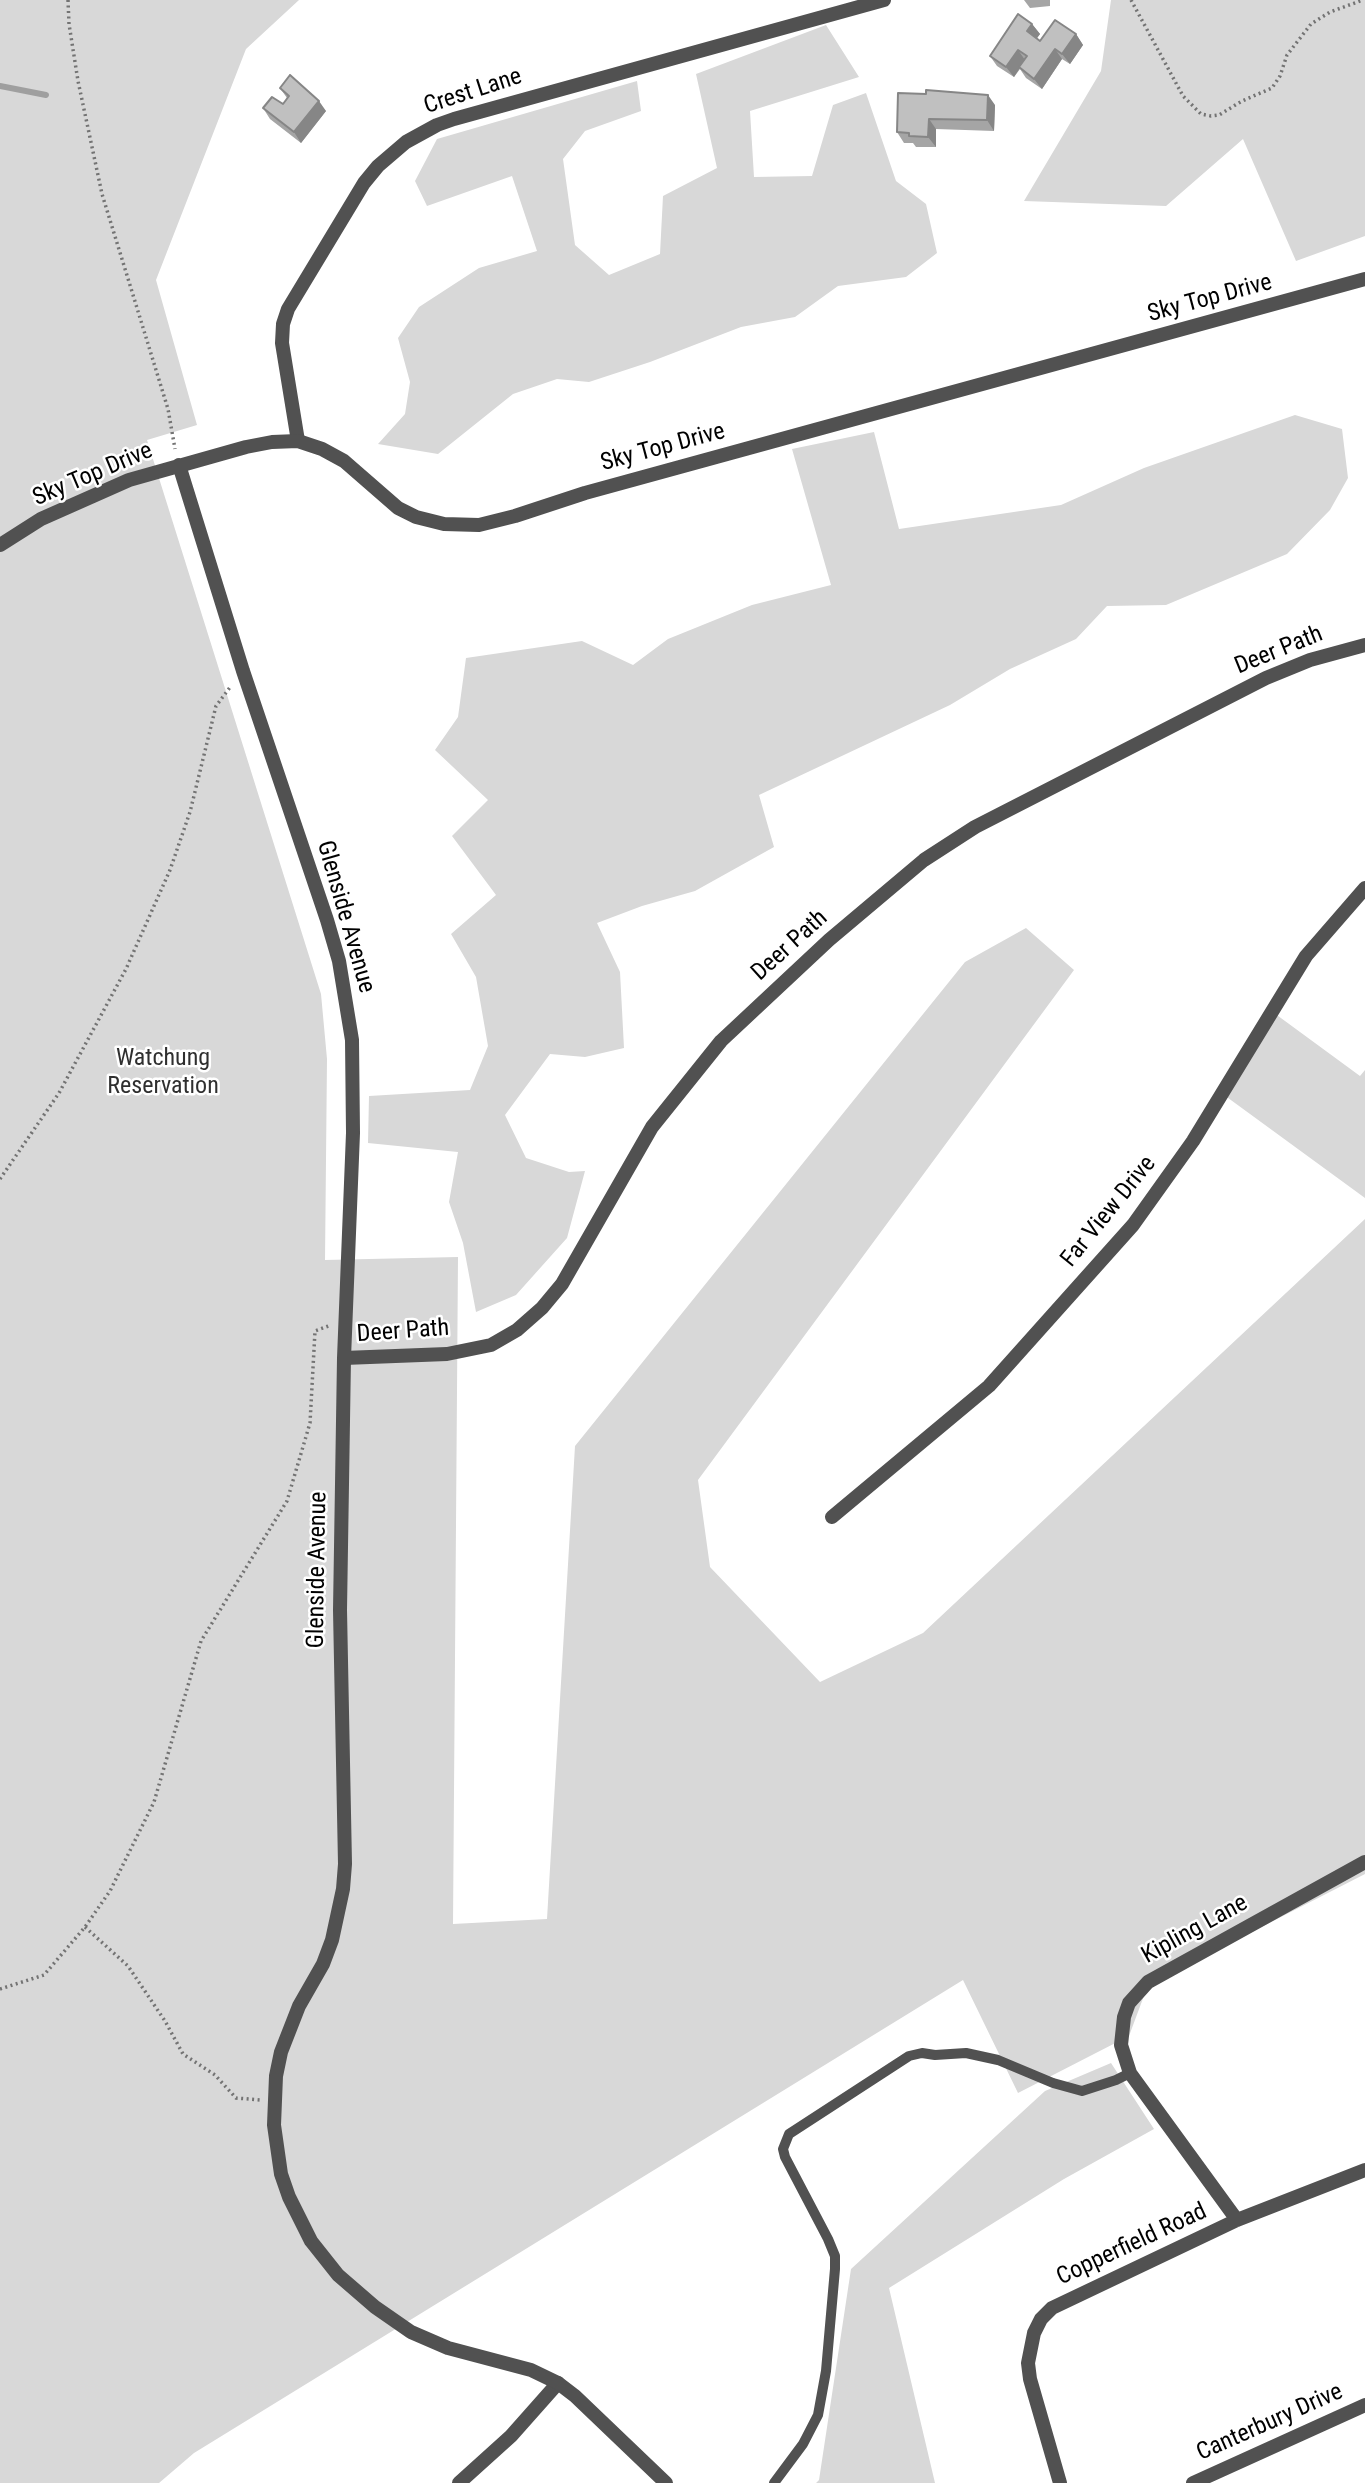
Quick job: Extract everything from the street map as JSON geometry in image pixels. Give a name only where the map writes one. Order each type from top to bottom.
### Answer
[{"type":"street","name":"Crest Lane","points":[[298,441],[282,343],[283,324],[288,309],[364,183],[378,166],[406,142],[454,118],[884,0]]},
{"type":"street","name":"Sky Top Drive","points":[[0,545],[41,519],[129,480],[272,442],[298,441],[322,449],[344,461],[407,513],[444,524],[478,525],[585,493],[1365,279]]},
{"type":"street","name":"Glenside Avenue","points":[[179,465],[243,671],[327,920],[346,997],[352,1040],[354,1082],[345,1320],[340,1610],[343,1889],[336,1927],[323,1964],[299,2006],[279,2064],[274,2101],[276,2150],[289,2197],[311,2241],[338,2274],[375,2307],[411,2332],[448,2348],[531,2370],[558,2383],[666,2483]]},
{"type":"street","name":"Deer Path","points":[[344,1358],[447,1354],[491,1345],[517,1330],[542,1308],[562,1284],[652,1127],[721,1041],[829,940],[924,860],[975,827],[1266,678],[1310,660],[1365,645]]},
{"type":"street","name":"Far View Drive","points":[[832,1517],[989,1386],[1133,1225],[1200,1130],[1306,956],[1365,888]]},
{"type":"street","name":"Kipling Lane","points":[[1237,2220],[1130,2073],[1124,2059],[1121,2031],[1129,2003],[1148,1982],[1365,1862]]},
{"type":"street","name":"Copperfield Road","points":[[1060,2483],[1030,2379],[1028,2363],[1031,2340],[1041,2319],[1064,2301],[1237,2220],[1365,2170]]},
{"type":"street","points":[[459,2483],[511,2436],[558,2383]]},
{"type":"street","name":"Canterbury Drive","points":[[1194,2483],[1365,2405]]},
{"type":"lane","points":[[774,2483],[803,2444],[818,2414],[826,2371],[835,2269],[835,2256],[828,2239],[785,2157],[783,2149],[789,2134],[909,2056],[922,2053],[966,2053],[998,2060],[1053,2083],[1082,2091],[1130,2073]]},
{"type":"path","points":[[68,0],[78,81],[102,194],[168,409],[179,465]]},
{"type":"path","points":[[1131,0],[1183,96],[1201,114],[1211,116],[1219,115],[1272,88],[1280,76],[1287,55],[1311,23],[1330,12],[1363,0]]},
{"type":"path","points":[[0,1179],[59,1093],[126,969],[170,870],[190,812],[216,706],[243,671]]},
{"type":"path","points":[[0,1989],[44,1975],[85,1927],[110,1891],[154,1802],[201,1641],[287,1501],[310,1423],[315,1331],[345,1320]]},
{"type":"path","points":[[85,1927],[128,1966],[165,2021],[183,2054],[215,2075],[236,2098],[274,2101]]},
{"type":"green space","name":"Watchung Reservation","points":[[0,0],[299,0],[246,49],[156,280],[197,425],[147,440],[321,994],[327,1059],[325,1260],[458,1257],[453,1924],[547,1919],[575,1446],[965,962],[1026,928],[1074,970],[698,1480],[710,1567],[820,1682],[923,1633],[1365,1219],[1365,1874],[1148,1985],[1129,2036],[1018,2093],[963,1980],[194,2453],[159,2483],[0,2483]]},
{"type":"green space","points":[[1111,0],[1365,0],[1365,236],[1296,261],[1243,139],[1166,206],[1024,201],[1101,71]]},
{"type":"green space","points":[[826,25],[859,77],[750,111],[754,177],[812,176],[833,105],[866,93],[896,181],[926,204],[937,253],[906,277],[838,286],[795,317],[741,327],[589,382],[557,379],[513,394],[438,454],[378,444],[405,414],[410,382],[398,338],[419,307],[479,268],[537,251],[512,176],[427,206],[415,181],[437,139],[637,81],[641,111],[585,131],[563,159],[575,245],[609,275],[660,254],[663,196],[717,168],[696,74]]},
{"type":"green space","points":[[1295,415],[1342,429],[1348,478],[1330,510],[1287,554],[1166,605],[1107,606],[1076,639],[1010,669],[950,705],[759,795],[774,847],[695,891],[642,906],[597,923],[620,972],[624,1048],[585,1057],[550,1054],[505,1115],[526,1158],[569,1172],[585,1171],[567,1238],[516,1295],[476,1312],[463,1243],[449,1202],[458,1152],[368,1143],[369,1096],[470,1090],[488,1046],[476,977],[451,934],[496,895],[452,836],[488,800],[435,750],[458,717],[466,658],[582,641],[633,665],[668,639],[752,605],[831,585],[792,449],[874,432],[899,529],[1061,505],[1144,468]]},
{"type":"green space","points":[[1270,1010],[1360,1076],[1365,1070],[1365,1198],[1224,1095]]},
{"type":"green space","points":[[1111,2063],[1154,2129],[1064,2179],[889,2288],[935,2483],[816,2483],[819,2480],[851,2269],[1045,2091]]},
{"type":"building","points":[[1018,14],[1032,24],[1027,31],[1040,41],[1055,20],[1076,34],[1062,54],[1055,49],[1034,79],[1019,67],[1027,56],[1018,50],[1006,67],[990,56]]},
{"type":"building","points":[[290,75],[319,101],[294,132],[263,108],[272,97],[283,104],[289,96],[280,88]]},
{"type":"building","points":[[926,90],[988,95],[987,120],[929,119],[928,137],[897,132],[898,93],[926,94]]},
{"type":"waterway","points":[[0,86],[46,95]]}]
